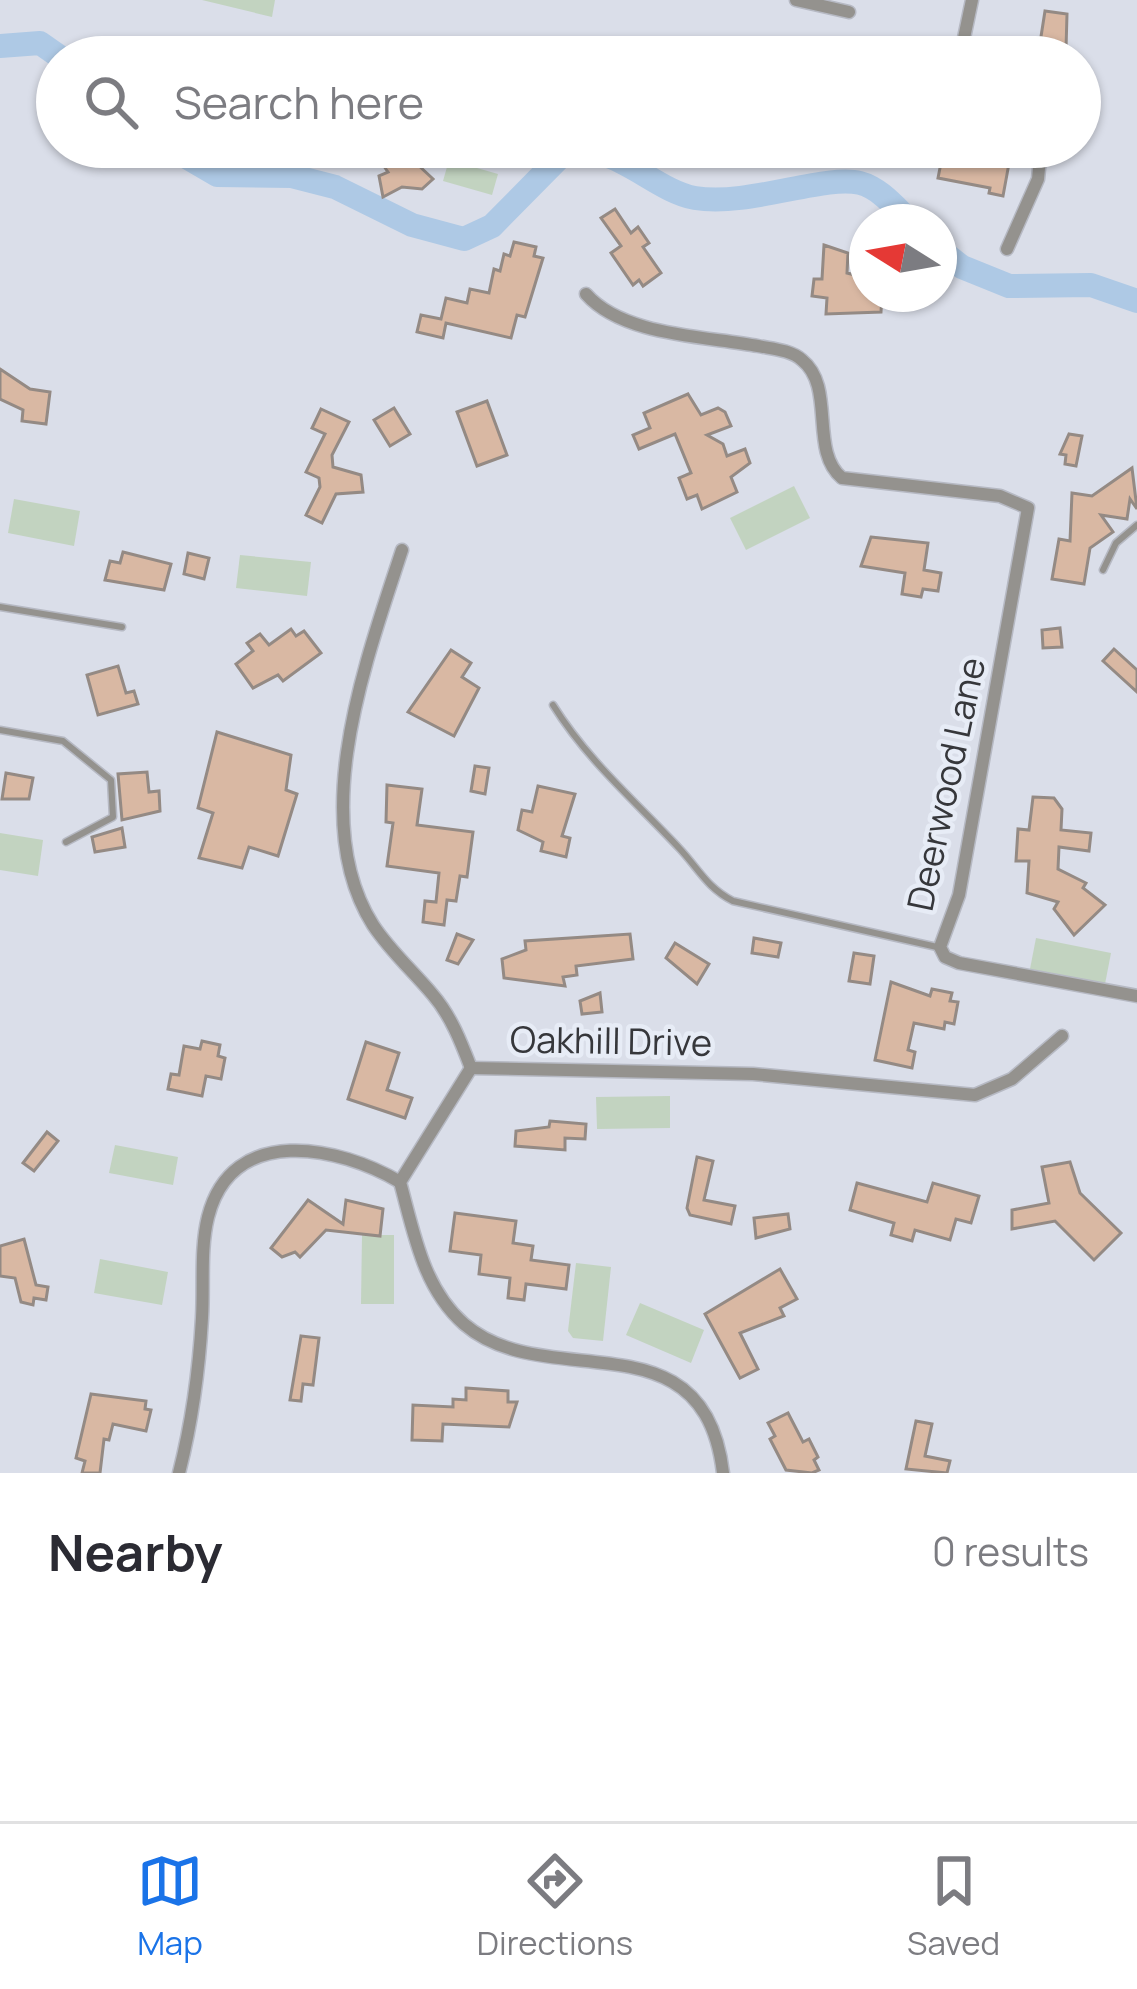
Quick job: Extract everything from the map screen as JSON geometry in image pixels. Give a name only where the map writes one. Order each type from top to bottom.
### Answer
[{"type":"street","points":[[796,0],[849,12]]},
{"type":"street","points":[[965,36],[972,0]]},
{"type":"street","points":[[1006,249],[1039,168]]},
{"type":"street","name":"Deerwood Lane","points":[[586,293],[615,318],[776,350],[803,360],[814,379],[828,459],[842,478],[1022,501],[1028,508],[959,895],[940,947],[944,958],[959,963],[1137,996]]},
{"type":"street","points":[[402,550],[348,739],[344,786],[351,878],[388,946],[454,1025],[471,1068]]},
{"type":"street","name":"Oakhill Drive","points":[[400,1182],[471,1068],[753,1074],[975,1095],[1012,1079],[1062,1036]]},
{"type":"street","points":[[179,1473],[192,1418],[209,1215],[228,1181],[257,1159],[302,1147],[329,1150],[400,1182],[432,1284],[462,1322],[502,1344],[628,1365],[672,1380],[705,1415],[721,1449],[723,1473]]},
{"type":"lane","points":[[1103,570],[1116,543],[1137,525]]},
{"type":"lane","points":[[0,607],[122,627]]},
{"type":"lane","points":[[553,705],[580,748],[680,848],[713,891],[733,901],[940,947]]},
{"type":"lane","points":[[0,730],[63,741],[111,780],[113,817],[66,842]]},
{"type":"green space","points":[[202,0],[275,0],[272,17]]},
{"type":"green space","points":[[447,168],[498,174],[492,195],[443,181]]},
{"type":"green space","points":[[794,486],[810,518],[746,550],[730,518]]},
{"type":"green space","points":[[14,499],[80,511],[74,546],[8,533]]},
{"type":"green space","points":[[240,555],[311,562],[307,596],[236,588]]},
{"type":"green space","points":[[0,833],[43,840],[38,876],[0,870]]},
{"type":"green space","points":[[1036,938],[1111,953],[1105,984],[1030,969]]},
{"type":"green space","points":[[670,1096],[670,1128],[597,1129],[596,1097]]},
{"type":"green space","points":[[115,1145],[178,1157],[173,1185],[109,1173]]},
{"type":"green space","points":[[362,1235],[394,1235],[394,1304],[361,1304]]},
{"type":"green space","points":[[100,1259],[168,1272],[162,1305],[94,1293]]},
{"type":"green space","points":[[576,1263],[611,1267],[603,1341],[573,1338],[568,1331]]},
{"type":"green space","points":[[640,1303],[704,1330],[691,1363],[626,1335]]},
{"type":"building","points":[[1045,11],[1067,14],[1066,36],[1041,36]]},
{"type":"building","points":[[385,168],[421,168],[433,179],[422,189],[402,187],[383,197],[379,176],[388,172]]},
{"type":"building","points":[[940,168],[1008,168],[1003,196],[989,193],[990,188],[938,178]]},
{"type":"building","points":[[615,209],[631,233],[638,227],[649,243],[643,247],[661,273],[643,286],[639,280],[633,285],[611,253],[621,246],[601,218]]},
{"type":"building","points":[[514,242],[536,247],[534,256],[543,258],[525,317],[517,315],[511,338],[446,323],[443,338],[417,332],[421,315],[441,319],[446,298],[467,303],[470,289],[489,293],[494,269],[500,271],[504,254],[510,256]]},
{"type":"building","points":[[824,245],[848,253],[849,312],[881,312],[826,314],[827,298],[812,296],[814,279],[822,279]]},
{"type":"building","points":[[0,369],[30,389],[50,392],[46,424],[22,421],[23,410],[0,399]]},
{"type":"building","points":[[688,394],[701,415],[718,408],[725,412],[731,426],[707,435],[723,444],[727,456],[745,449],[750,463],[731,477],[737,492],[702,509],[697,495],[687,499],[679,478],[691,473],[675,434],[639,449],[633,435],[650,428],[644,413]]},
{"type":"building","points":[[487,401],[507,455],[477,466],[457,412]]},
{"type":"building","points":[[394,408],[410,434],[390,446],[374,420]]},
{"type":"building","points":[[321,409],[349,422],[332,455],[333,467],[361,475],[363,492],[336,494],[322,523],[306,515],[320,487],[319,478],[306,472],[325,434],[312,428]]},
{"type":"building","points":[[1069,434],[1082,436],[1076,466],[1065,464],[1066,455],[1060,454]]},
{"type":"building","points":[[1132,468],[1137,509],[1130,499],[1127,519],[1101,515],[1113,532],[1090,548],[1084,584],[1052,579],[1059,539],[1070,541],[1072,493],[1092,496]]},
{"type":"building","points":[[871,537],[928,543],[924,570],[941,573],[938,591],[923,589],[921,597],[902,594],[905,573],[861,566]]},
{"type":"building","points":[[123,552],[171,564],[164,590],[105,580],[110,561],[120,563]]},
{"type":"building","points":[[188,553],[209,558],[204,579],[184,574]]},
{"type":"building","points":[[1060,628],[1062,647],[1043,648],[1042,630]]},
{"type":"building","points":[[291,629],[296,636],[304,631],[321,653],[283,681],[278,675],[253,688],[236,664],[253,651],[247,643],[260,634],[269,645]]},
{"type":"building","points":[[1114,649],[1137,670],[1137,692],[1103,661]]},
{"type":"building","points":[[451,650],[471,663],[462,677],[479,688],[454,736],[408,712]]},
{"type":"building","points":[[118,666],[126,693],[134,691],[138,704],[98,715],[87,675]]},
{"type":"building","points":[[217,732],[291,755],[286,790],[297,794],[278,856],[249,847],[242,868],[199,858],[213,813],[198,808]]},
{"type":"building","points":[[475,766],[489,768],[485,794],[471,791]]},
{"type":"building","points":[[147,772],[149,792],[159,791],[160,811],[122,820],[118,774]]},
{"type":"building","points":[[6,773],[33,778],[29,799],[2,799]]},
{"type":"building","points":[[387,785],[422,789],[417,825],[473,832],[467,877],[460,876],[456,901],[447,900],[444,925],[423,922],[425,901],[436,902],[439,873],[387,866],[393,823],[386,822]]},
{"type":"building","points":[[538,786],[575,794],[562,836],[570,838],[566,857],[541,851],[543,842],[518,830],[522,810],[532,812]]},
{"type":"building","points":[[1033,797],[1054,798],[1062,809],[1061,830],[1091,833],[1089,851],[1059,847],[1058,869],[1086,883],[1083,888],[1105,905],[1074,935],[1054,909],[1058,902],[1027,893],[1029,861],[1016,861],[1018,829],[1029,830]]},
{"type":"building","points":[[122,828],[125,847],[95,852],[92,837]]},
{"type":"building","points":[[457,934],[473,940],[458,964],[447,960]]},
{"type":"building","points":[[630,934],[633,959],[576,966],[577,975],[563,977],[565,986],[504,978],[502,959],[526,950],[525,941]]},
{"type":"building","points":[[754,938],[781,943],[778,957],[752,953]]},
{"type":"building","points":[[675,943],[709,964],[697,984],[666,958]]},
{"type":"building","points":[[854,953],[874,956],[870,984],[849,981]]},
{"type":"building","points":[[891,982],[930,996],[932,989],[952,993],[950,1001],[958,1002],[954,1024],[945,1022],[944,1029],[914,1023],[908,1050],[915,1052],[912,1068],[875,1060]]},
{"type":"building","points":[[600,993],[602,1012],[582,1014],[580,1001]]},
{"type":"building","points":[[202,1041],[220,1045],[218,1056],[225,1058],[221,1079],[206,1076],[202,1096],[168,1089],[171,1074],[179,1075],[184,1046],[200,1049]]},
{"type":"building","points":[[366,1042],[399,1053],[387,1090],[412,1098],[405,1118],[348,1099]]},
{"type":"building","points":[[550,1121],[586,1124],[585,1139],[565,1138],[565,1150],[515,1146],[516,1131],[549,1127]]},
{"type":"building","points":[[47,1132],[58,1141],[34,1171],[23,1163]]},
{"type":"building","points":[[697,1157],[713,1161],[704,1200],[735,1206],[731,1224],[690,1215],[687,1208]]},
{"type":"building","points":[[1070,1162],[1080,1193],[1121,1233],[1094,1260],[1055,1221],[1012,1229],[1012,1210],[1049,1203],[1042,1167]]},
{"type":"building","points":[[857,1183],[927,1202],[933,1183],[979,1196],[971,1223],[956,1219],[950,1240],[915,1230],[912,1241],[891,1235],[894,1223],[850,1210]]},
{"type":"building","points":[[308,1200],[343,1224],[346,1200],[383,1209],[380,1236],[326,1230],[300,1257],[295,1252],[282,1257],[271,1248]]},
{"type":"building","points":[[455,1213],[516,1221],[513,1243],[533,1246],[531,1260],[569,1265],[566,1289],[526,1284],[524,1300],[508,1298],[510,1278],[479,1274],[481,1255],[450,1251]]},
{"type":"building","points":[[788,1214],[790,1229],[756,1238],[754,1218]]},
{"type":"building","points":[[24,1239],[36,1285],[48,1287],[46,1300],[34,1298],[33,1305],[21,1302],[15,1278],[0,1276],[0,1246]]},
{"type":"building","points":[[780,1269],[797,1299],[780,1308],[784,1316],[740,1333],[758,1369],[740,1378],[705,1314]]},
{"type":"building","points":[[301,1336],[319,1338],[313,1385],[303,1384],[301,1401],[290,1400]]},
{"type":"building","points":[[466,1388],[508,1391],[508,1402],[517,1402],[509,1427],[443,1424],[442,1441],[412,1440],[413,1405],[453,1407],[453,1399],[466,1400]]},
{"type":"building","points":[[91,1394],[146,1401],[145,1409],[151,1410],[146,1431],[113,1424],[109,1440],[104,1439],[100,1473],[82,1473],[85,1461],[76,1458]]},
{"type":"building","points":[[788,1413],[803,1442],[809,1439],[819,1470],[786,1470],[770,1439],[775,1436],[768,1423]]},
{"type":"building","points":[[916,1421],[932,1424],[925,1456],[950,1461],[947,1473],[906,1469]]},
{"type":"waterway","points":[[0,46],[36,43]]},
{"type":"waterway","points":[[205,168],[217,175],[292,176],[335,187],[412,225],[464,239],[492,226],[549,168]]},
{"type":"waterway","points":[[632,168],[695,198],[738,198],[845,181],[867,186],[892,204]]},
{"type":"waterway","points":[[957,263],[1009,286],[1091,285],[1137,301]]}]
